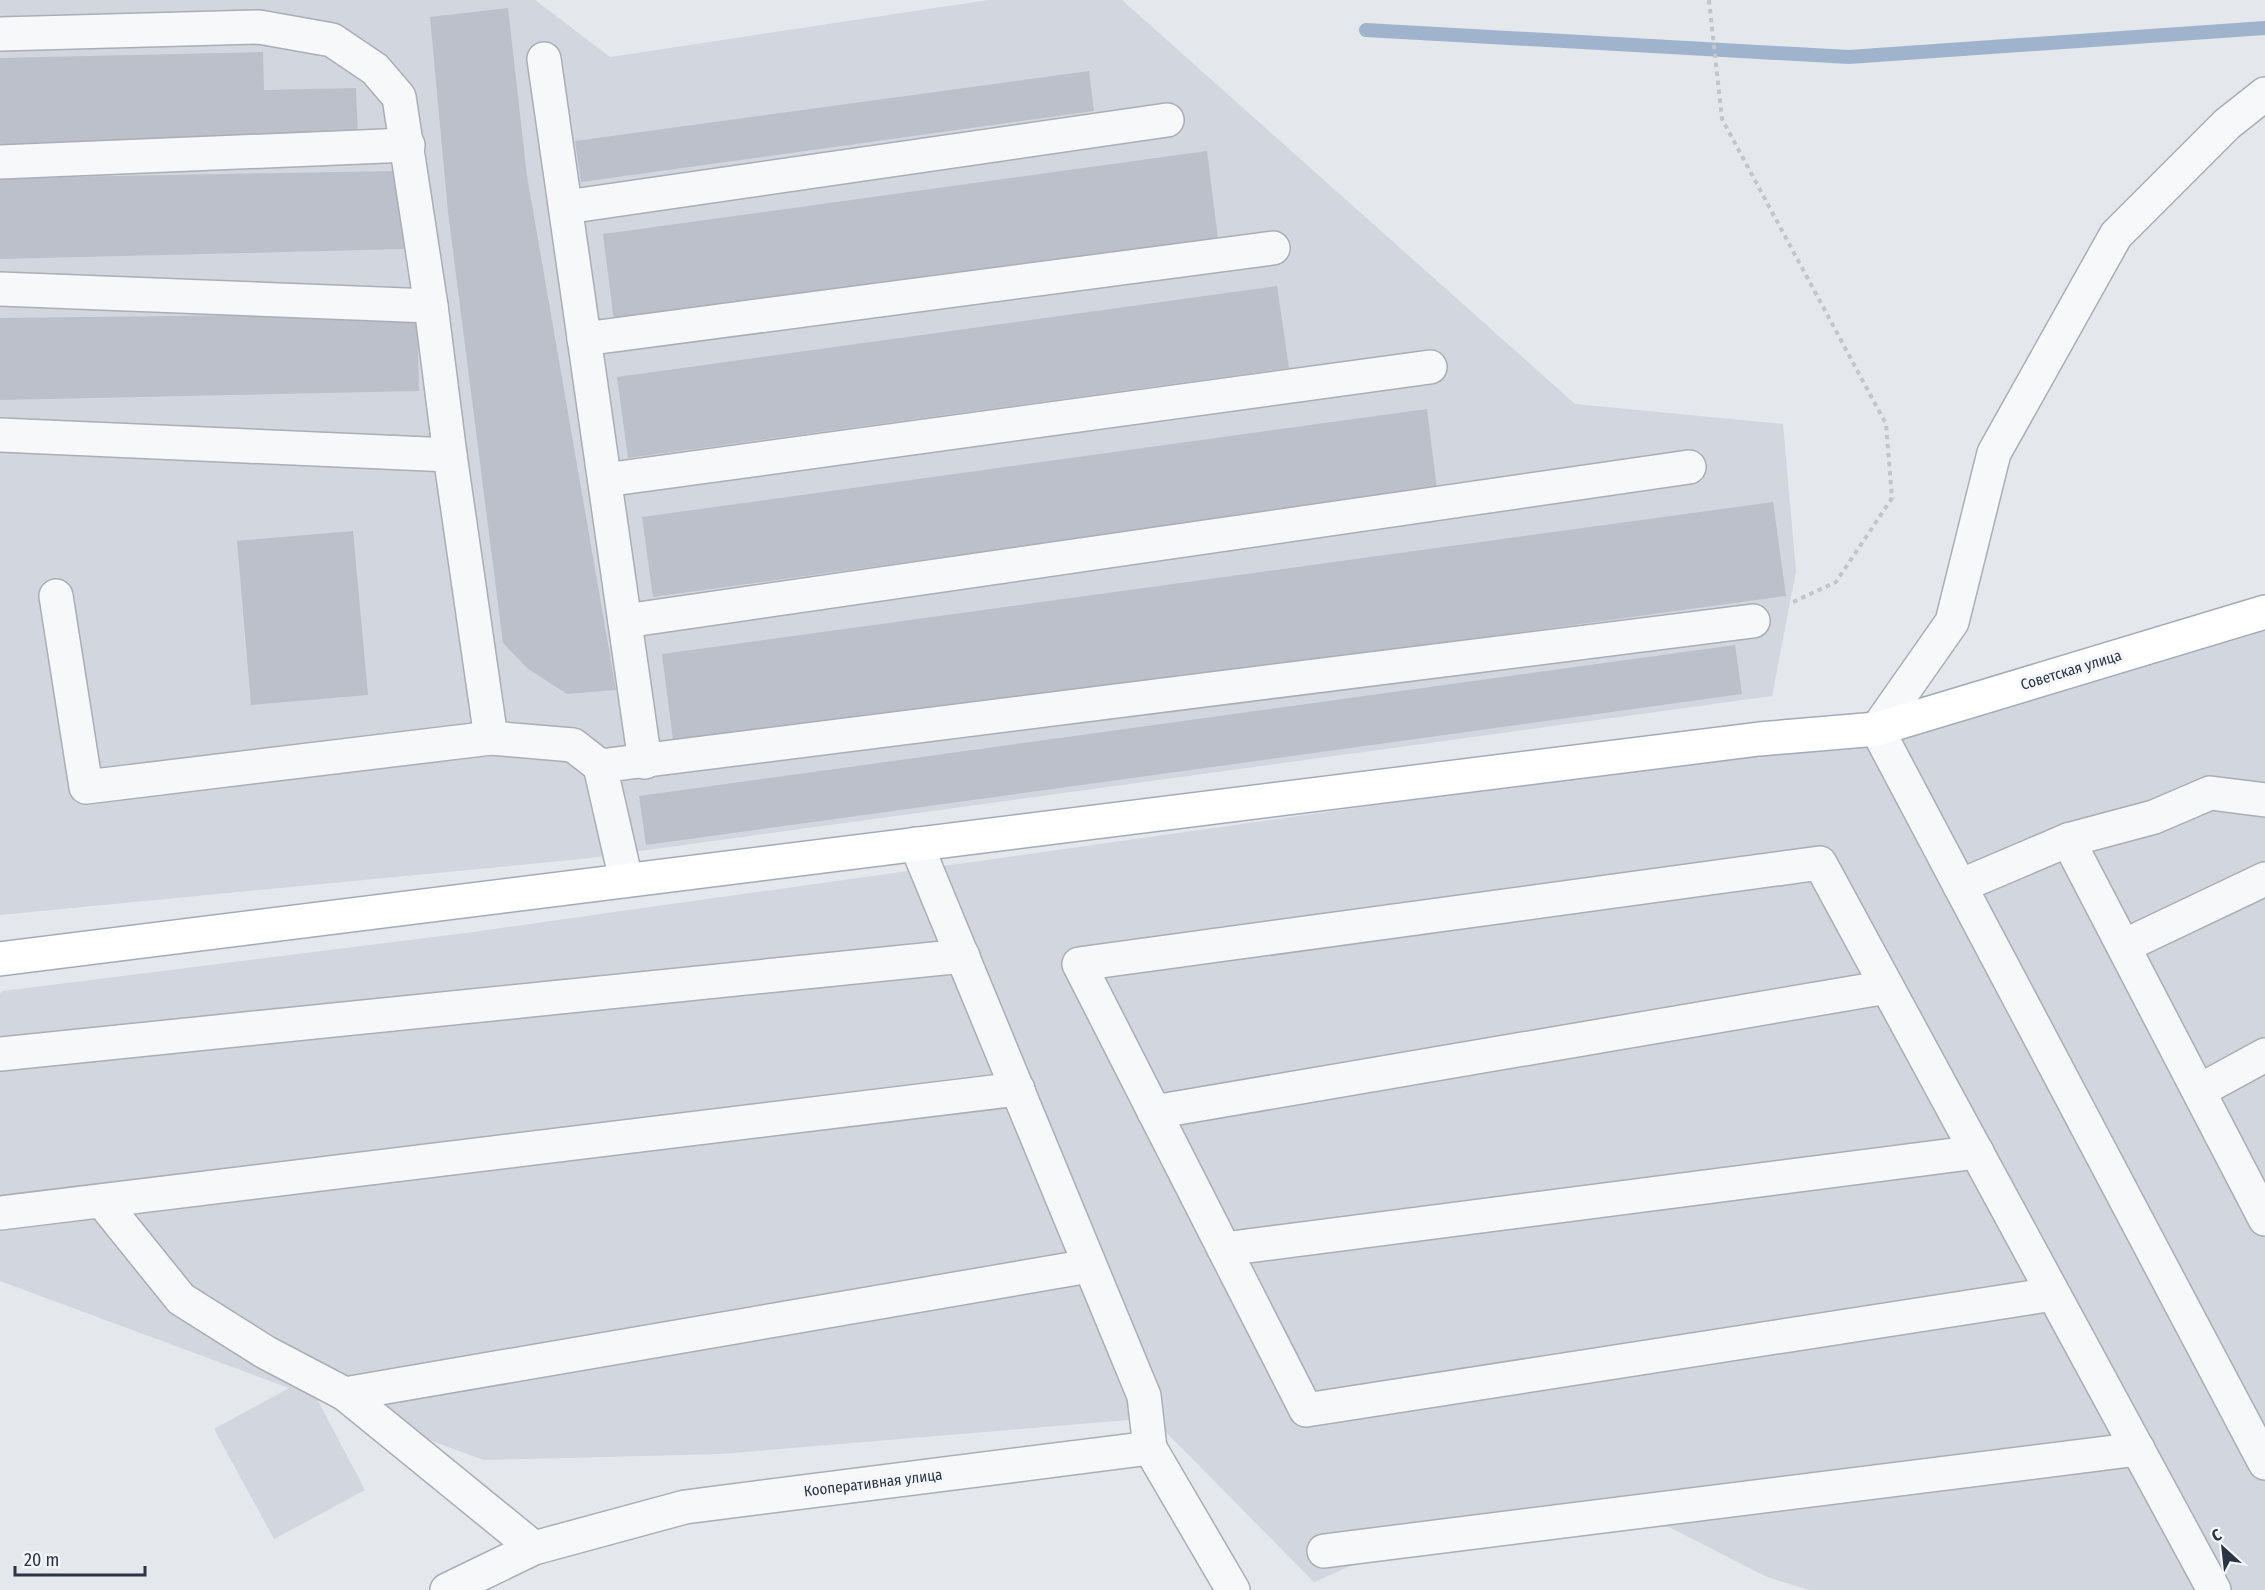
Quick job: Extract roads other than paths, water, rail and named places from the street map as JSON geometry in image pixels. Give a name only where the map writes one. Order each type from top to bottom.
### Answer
[{"type":"main road","name":"Советская улица","points":[[0,959],[1759,739],[1876,729],[2265,612]]},
{"type":"street","points":[[0,34],[259,27],[332,40],[375,69],[399,97],[408,145],[491,738]]},
{"type":"street","points":[[544,59],[645,762]]},
{"type":"street","points":[[2265,93],[2227,124],[2116,235],[1994,453],[1952,622],[1876,729],[2265,1463]]},
{"type":"street","points":[[566,207],[1167,120]]},
{"type":"street","points":[[0,162],[408,145]]},
{"type":"street","points":[[584,339],[1273,248]]},
{"type":"street","points":[[0,289],[431,306]]},
{"type":"street","points":[[605,480],[1430,368]]},
{"type":"street","points":[[0,435],[450,454]]},
{"type":"street","points":[[625,621],[1689,467]]},
{"type":"street","points":[[56,596],[86,787],[491,738],[573,745],[600,766],[626,880]]},
{"type":"street","points":[[600,766],[1753,621]]},
{"type":"street","points":[[1960,886],[2068,840],[2154,817],[2210,793],[2265,800]]},
{"type":"street","points":[[2068,840],[2265,1219]]},
{"type":"street","points":[[916,844],[1144,1396],[1150,1448],[1233,1590]]},
{"type":"street","points":[[2053,1294],[1306,1410],[1078,964],[1820,863],[2214,1590]]},
{"type":"street","points":[[2124,946],[2265,879]]},
{"type":"street","points":[[0,1054],[963,956]]},
{"type":"street","points":[[1154,1112],[1887,987]]},
{"type":"street","points":[[2199,1091],[2265,1055]]},
{"type":"street","points":[[0,1213],[1018,1089]]},
{"type":"street","points":[[1224,1249],[1977,1152]]},
{"type":"street","points":[[102,1201],[182,1299],[265,1352],[345,1394],[534,1548]]},
{"type":"street","points":[[345,1394],[1089,1266]]},
{"type":"street","name":"Кооперативная улица","points":[[447,1590],[534,1548],[685,1507],[1150,1448]]},
{"type":"street","points":[[1324,1551],[2138,1449]]},
{"type":"waterway","points":[[1366,30],[1849,57],[2265,28]]}]
